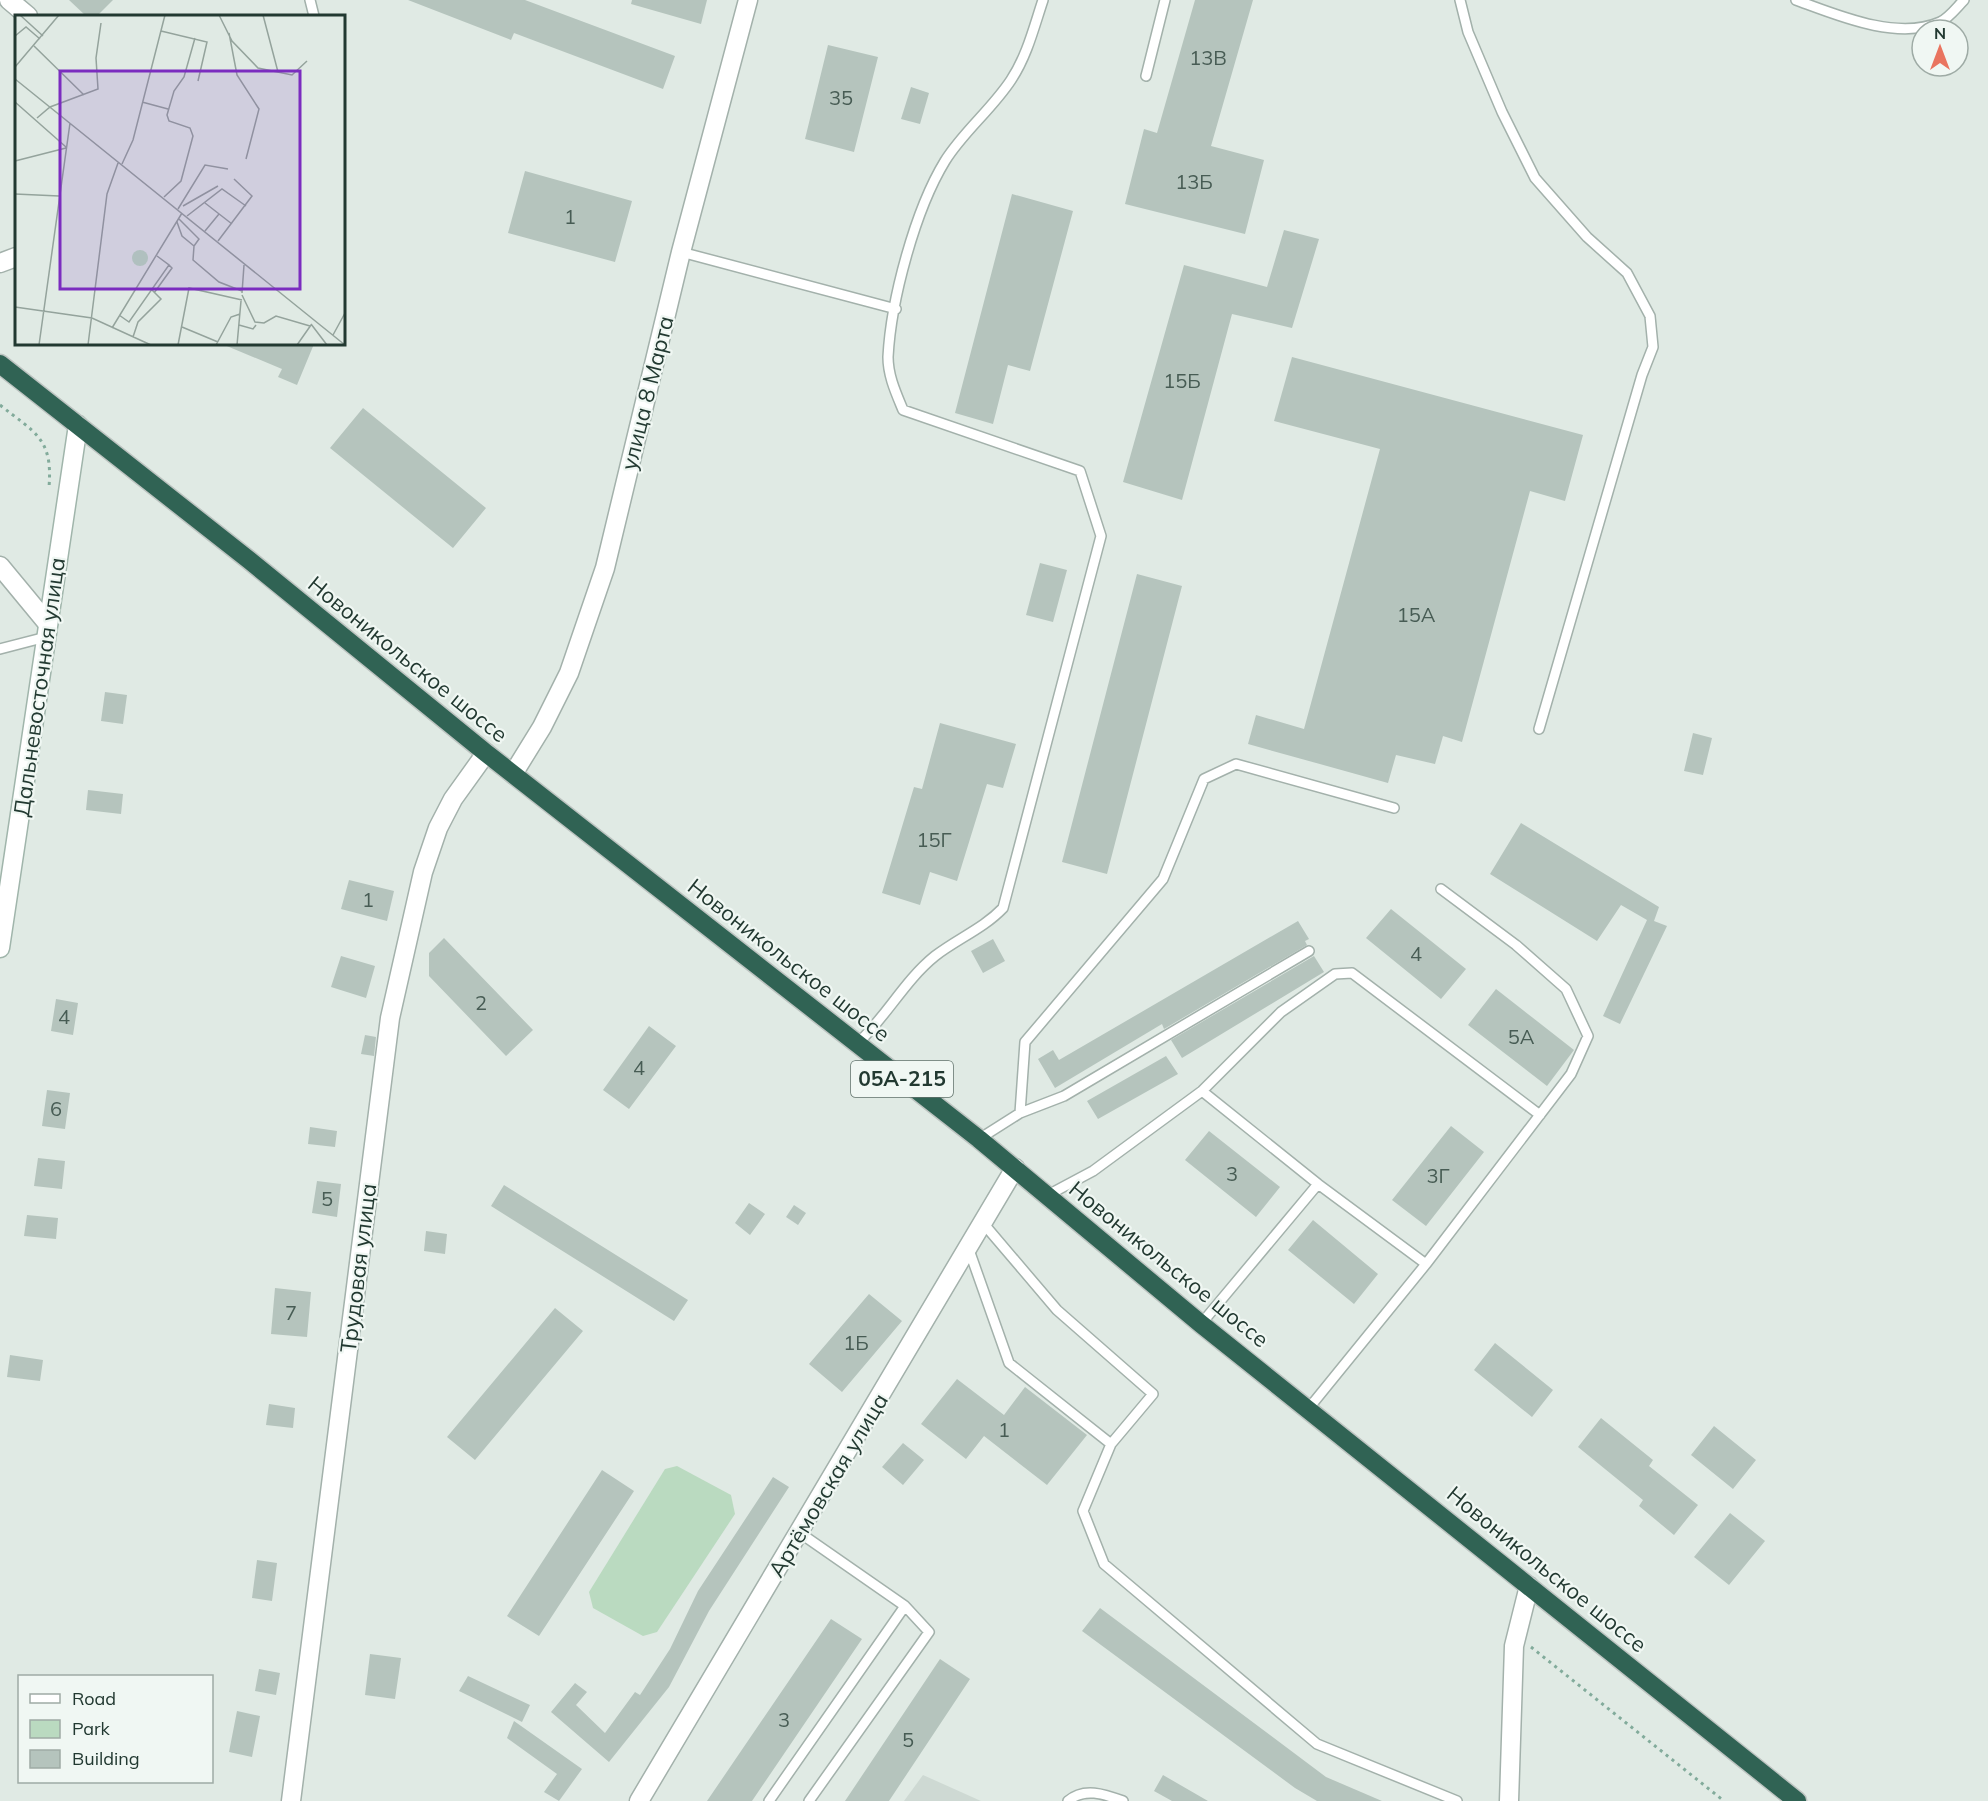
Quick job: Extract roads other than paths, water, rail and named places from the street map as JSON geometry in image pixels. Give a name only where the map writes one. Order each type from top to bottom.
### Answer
[{"type":"highway","name":"Новоникольское шоссе","points":[[0,364],[249,560],[486,753],[979,1139],[1201,1324],[1309,1408],[1797,1801]]},
{"type":"street","points":[[9,0],[27,15]]},
{"type":"street","name":"улица 8 Марта","points":[[513,774],[542,727],[569,673],[605,568],[681,252],[748,0]]},
{"type":"street","points":[[0,263],[15,258]]},
{"type":"street","name":"Дальневосточная улица","points":[[0,948],[78,425]]},
{"type":"street","points":[[0,566],[47,630]]},
{"type":"street","name":"Трудовая улица","points":[[291,1801],[390,1018],[423,872],[438,828],[453,799],[486,753]]},
{"type":"street","name":"Артёмовская улица","points":[[640,1800],[1015,1168]]},
{"type":"street","points":[[1509,1801],[1516,1635],[1529,1586]]},
{"type":"lane","points":[[310,0],[314,15]]},
{"type":"lane","points":[[857,1044],[879,1024],[934,957],[994,917],[1003,908],[1101,536],[1080,471],[903,410],[892,382],[888,358],[899,285],[919,218],[944,161],[1011,81],[1028,48],[1043,0]]},
{"type":"lane","points":[[1146,76],[1165,0]]},
{"type":"lane","points":[[1460,0],[1468,32],[1535,178],[1587,237],[1627,273],[1650,316],[1653,347],[1642,375],[1539,729]]},
{"type":"lane","points":[[1801,1],[1895,30],[1920,28],[1942,21],[1964,0]]},
{"type":"lane","points":[[681,252],[896,309]]},
{"type":"lane","points":[[0,649],[47,630]]},
{"type":"lane","points":[[1020,1113],[1025,1042],[1163,879],[1204,779],[1236,764],[1394,808]]},
{"type":"lane","points":[[1309,1408],[1426,1264],[1571,1074],[1588,1036],[1580,1013],[1566,989],[1516,945],[1441,889]]},
{"type":"lane","points":[[979,1139],[1020,1113],[1064,1096],[1310,951]]},
{"type":"lane","points":[[1048,1196],[1093,1171],[1202,1091],[1281,1012],[1335,974],[1347,972],[1540,1114]]},
{"type":"lane","points":[[1202,1091],[1318,1184],[1426,1264]]},
{"type":"lane","points":[[1201,1324],[1318,1184]]},
{"type":"lane","points":[[983,1223],[1057,1310],[1153,1394],[1111,1444],[1083,1511],[1104,1564],[1317,1744],[1457,1801]]},
{"type":"lane","points":[[968,1247],[1009,1363],[1111,1444]]},
{"type":"lane","points":[[800,1533],[905,1606],[929,1632],[809,1801]]},
{"type":"lane","points":[[769,1801],[905,1606]]},
{"type":"lane","points":[[1068,1801],[1080,1794],[1093,1792],[1122,1801]]}]
